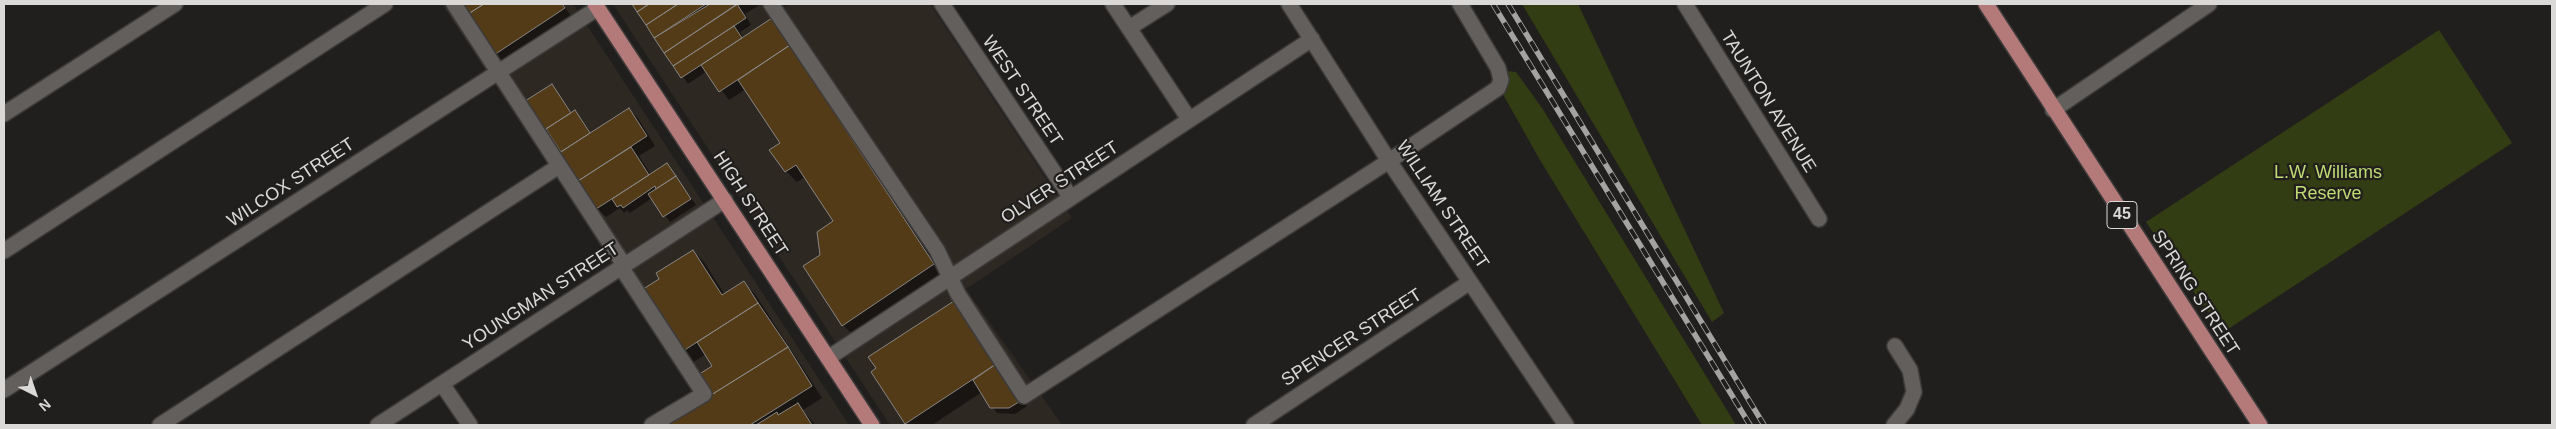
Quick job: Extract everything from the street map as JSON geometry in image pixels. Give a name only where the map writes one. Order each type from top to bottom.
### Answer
[{"type":"main road","name":"SPRING STREET","points":[[1986,4],[2256,424]]},
{"type":"main road","name":"HIGH STREET","points":[[597,6],[872,425]]},
{"type":"street","points":[[4,114],[175,4]]},
{"type":"street","points":[[4,252],[385,4]]},
{"type":"street","points":[[454,4],[704,394],[652,425]]},
{"type":"street","points":[[772,4],[937,250],[949,278],[1024,396],[1389,161],[1498,88],[1501,80],[1498,68],[1460,4]]},
{"type":"street","name":"WEST STREET","points":[[942,4],[1071,198]]},
{"type":"street","points":[[1113,4],[1189,119]]},
{"type":"street","points":[[1129,28],[1167,4]]},
{"type":"street","name":"WILLIAM STREET","points":[[1289,4],[1389,161],[1566,425]]},
{"type":"street","name":"TAUNTON AVENUE","points":[[1685,4],[1819,219]]},
{"type":"street","points":[[2053,110],[2209,4]]},
{"type":"street","name":"WILCOX STREET","points":[[4,390],[498,72],[597,6]]},
{"type":"street","name":"OLVER STREET","points":[[828,358],[1312,39]]},
{"type":"street","points":[[160,425],[559,166]]},
{"type":"street","name":"YOUNGMAN STREET","points":[[378,425],[725,200]]},
{"type":"street","name":"SPENCER STREET","points":[[1254,425],[1470,282]]},
{"type":"street","points":[[1894,425],[1907,409],[1914,392],[1910,370],[1895,346]]},
{"type":"street","points":[[442,384],[470,425]]},
{"type":"shaded area","points":[[442,4],[573,4],[849,425],[659,425],[703,398]]},
{"type":"shaded area","points":[[613,4],[783,4],[785,7],[790,4],[930,4],[1072,218],[966,289],[1062,425],[890,425]]},
{"type":"green space","points":[[1522,4],[1578,4],[1724,313],[1712,322]]},
{"type":"green space","name":"L.W. Williams Reserve","points":[[2439,30],[2512,143],[2222,333],[2146,222]]},
{"type":"green space","points":[[1496,70],[1516,72],[1542,108],[1736,425],[1702,425],[1540,160],[1496,82]]},
{"type":"building","points":[[461,4],[484,4],[468,14]]},
{"type":"building","points":[[484,4],[562,4],[565,8],[494,55],[468,14]]},
{"type":"building","points":[[632,4],[649,4],[637,12]]},
{"type":"building","points":[[649,4],[678,4],[646,25],[637,12]]},
{"type":"building","points":[[678,4],[706,4],[654,38],[646,25]]},
{"type":"building","points":[[710,4],[738,4],[664,53],[654,38]]},
{"type":"building","points":[[737,4],[746,18],[673,66],[664,53]]},
{"type":"building","points":[[772,18],[790,45],[719,92],[701,65]]},
{"type":"building","points":[[734,26],[742,38],[681,78],[673,66]]},
{"type":"building","points":[[790,45],[934,264],[842,326],[803,266],[820,255],[817,232],[833,221],[796,165],[785,172],[769,150],[780,143],[738,80]]},
{"type":"building","points":[[552,84],[571,113],[544,130],[525,101]]},
{"type":"building","points":[[629,108],[647,136],[578,181],[559,153]]},
{"type":"building","points":[[575,110],[590,133],[561,152],[546,129]]},
{"type":"building","points":[[631,147],[649,175],[596,209],[578,181]]},
{"type":"building","points":[[667,163],[676,176],[656,189],[655,186],[623,208],[621,205],[617,207],[612,199]]},
{"type":"building","points":[[676,176],[691,199],[663,217],[648,194]]},
{"type":"building","points":[[693,250],[722,295],[744,281],[758,303],[680,353],[640,291],[659,279],[656,273]]},
{"type":"building","points":[[957,299],[999,362],[905,424],[871,372],[876,368],[868,357]]},
{"type":"building","points":[[758,303],[788,347],[711,395],[698,375],[712,366],[697,342]]},
{"type":"building","points":[[788,347],[812,386],[750,425],[663,425]]},
{"type":"building","points":[[999,362],[1022,400],[1009,408],[990,408],[973,380]]},
{"type":"building","points":[[798,403],[812,425],[756,425],[777,412],[778,415]]},
{"type":"railway","points":[[1493,4],[1750,425]]},
{"type":"railway","points":[[1508,4],[1764,425]]}]
